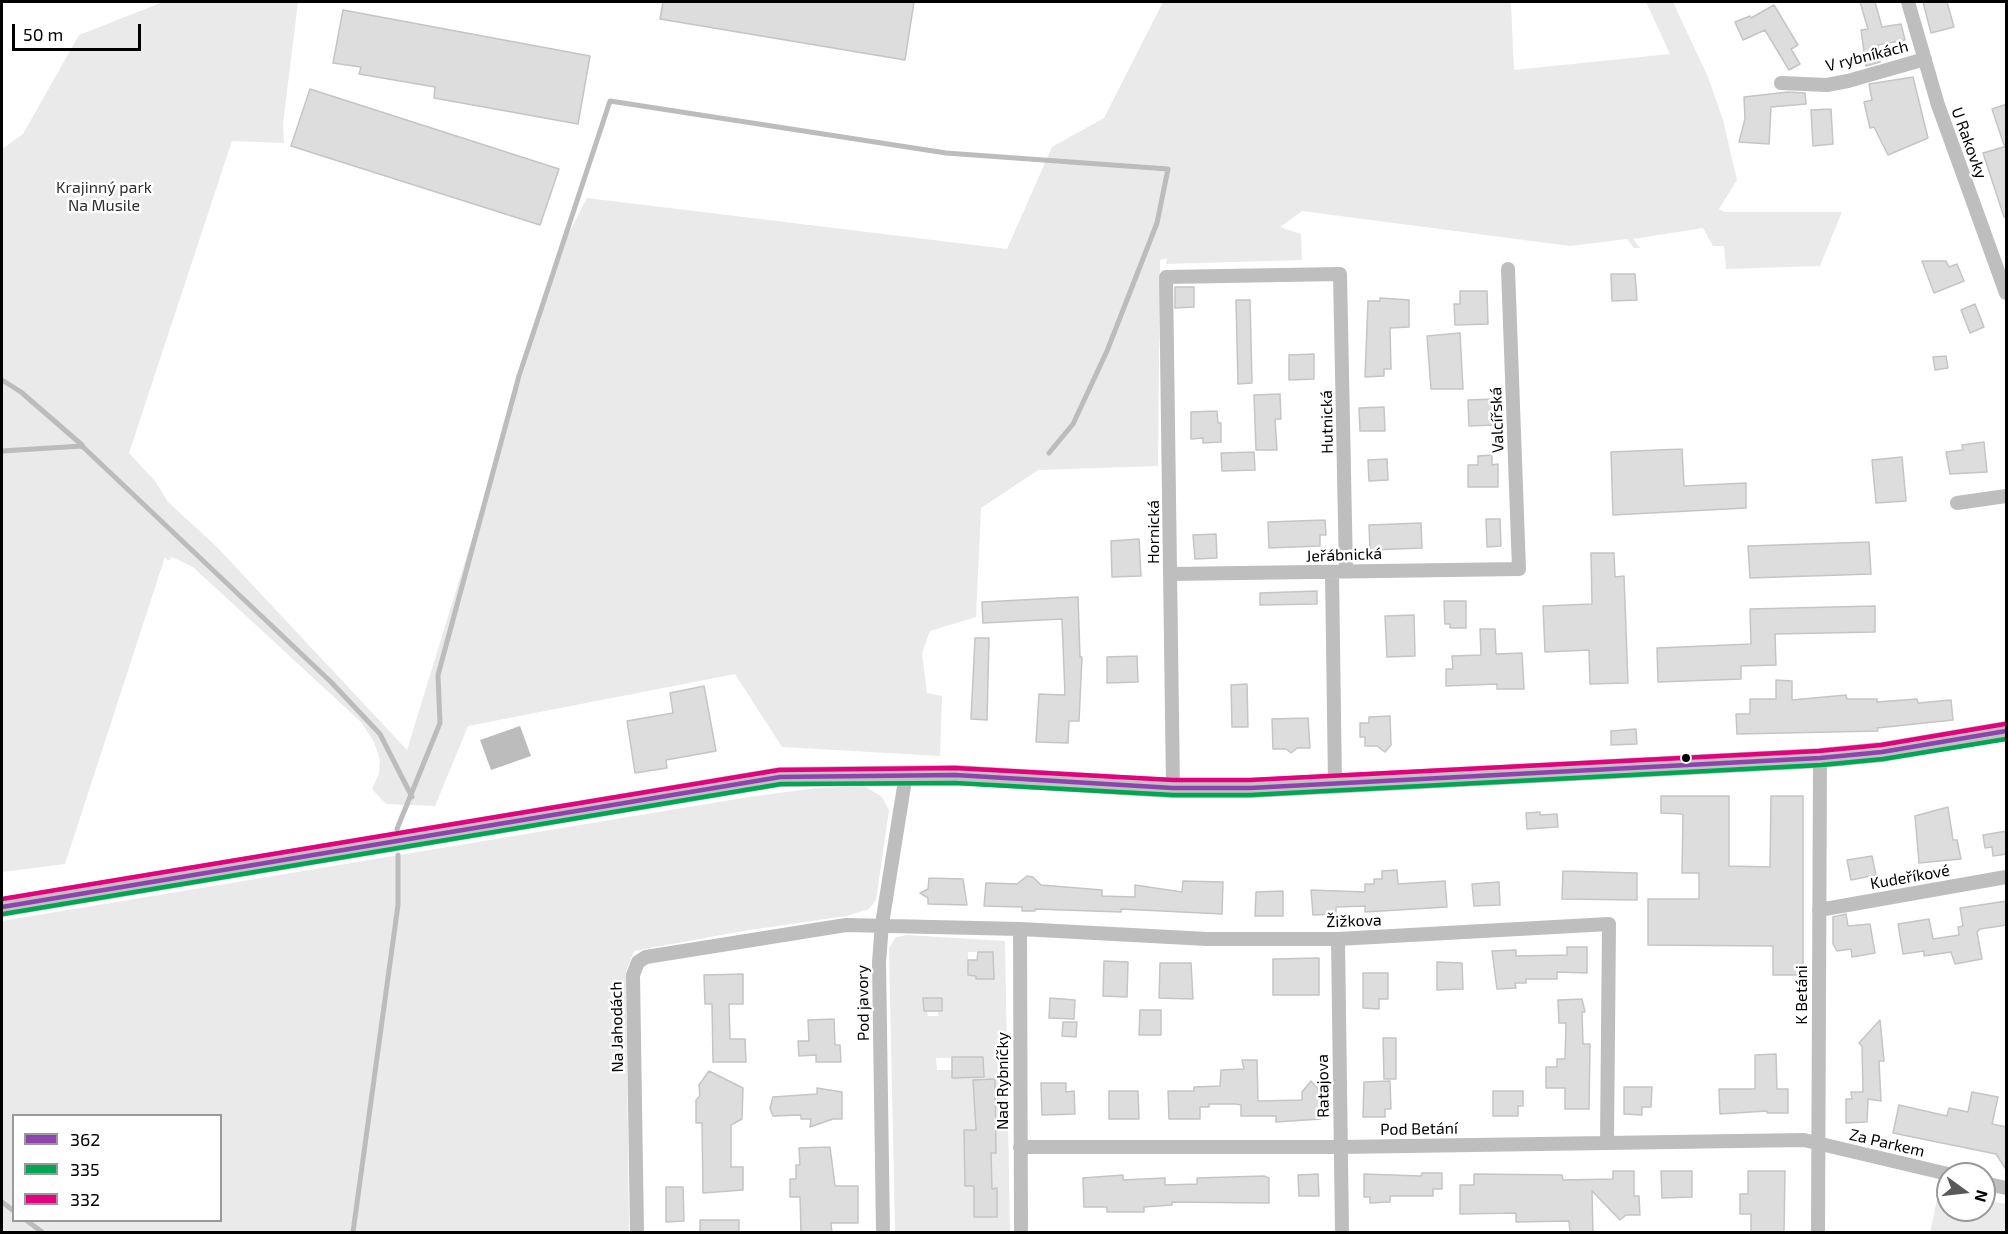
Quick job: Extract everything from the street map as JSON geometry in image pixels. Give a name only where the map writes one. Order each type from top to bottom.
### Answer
[{"type":"main road","points":[[2,908],[780,777],[955,775],[1173,788],[1335,785],[1820,759],[1893,750],[2007,731]]},
{"type":"street","name":"U Rakovky","points":[[1908,2],[1938,105],[2007,293]]},
{"type":"street","name":"V rybníkách","points":[[1781,83],[1827,85],[1925,59]]},
{"type":"street","name":"Valcířská","points":[[1508,269],[1519,569]]},
{"type":"street","name":"Hornická","points":[[1173,788],[1166,277],[1341,274]]},
{"type":"street","name":"Hutnická","points":[[1341,274],[1346,570]]},
{"type":"street","points":[[1957,503],[2007,496]]},
{"type":"street","name":"Jeřábnická","points":[[1171,574],[1519,569]]},
{"type":"street","points":[[1332,572],[1335,785]]},
{"type":"street","name":"K Betáni","points":[[1818,1233],[1820,759]]},
{"type":"street","name":"Pod javory","points":[[884,1233],[879,962],[882,924],[906,774]]},
{"type":"street","name":"Kudeříkové","points":[[1819,910],[2007,877]]},
{"type":"street","name":"Žižkova","points":[[882,924],[1207,939],[1338,939],[1609,924],[1607,1142]]},
{"type":"street","name":"Na Jahodách","points":[[637,1233],[633,975],[638,962],[646,957],[717,945],[846,925],[882,924]]},
{"type":"street","name":"Nad Rybníčky","points":[[1020,929],[1021,1233]]},
{"type":"street","name":"Ratajova","points":[[1338,939],[1342,1233]]},
{"type":"street","name":"Pod Betání","points":[[1020,1147],[1341,1147],[1804,1140],[1819,1144]]},
{"type":"street","name":"Za Parkem","points":[[1819,1144],[1936,1171]]},
{"type":"green space","name":"Krajinný park Na Musile","points":[[163,2],[298,2],[283,124],[284,143],[232,141],[129,453],[155,481],[168,502],[217,547],[407,750],[562,246],[587,198],[1007,249],[1052,147],[1104,118],[1163,2],[1511,2],[1514,70],[1670,54],[1646,2],[1673,2],[1708,77],[1723,120],[1737,180],[1719,209],[1724,212],[1842,212],[1820,266],[1726,269],[1724,246],[1713,246],[1703,228],[1633,239],[1640,248],[1634,248],[1627,239],[1570,246],[1302,211],[1280,227],[1301,234],[1302,260],[1166,264],[1167,258],[1160,260],[1158,466],[1038,470],[981,508],[976,617],[930,631],[922,653],[927,693],[942,696],[940,756],[782,747],[735,674],[468,726],[435,806],[386,804],[372,789],[379,774],[380,760],[374,742],[361,722],[193,567],[172,557],[168,561],[165,557],[65,864],[2,872],[2,149],[23,134],[79,35]]},
{"type":"green space","points":[[865,786],[882,797],[889,810],[876,900],[869,909],[846,916],[743,931],[634,951],[626,971],[629,1232],[2,1232],[2,921],[749,797],[816,788]]},
{"type":"green space","points":[[907,935],[1005,941],[1010,1232],[895,1232],[889,948],[896,937]],"holes":[[[968,952],[993,952],[994,979],[976,979],[976,976],[968,975]],[[924,998],[942,998],[942,1010],[938,1011],[938,1016],[928,1016],[927,1011],[924,1011]],[[983,1057],[983,1070],[952,1078],[952,1070],[937,1070],[936,1058]],[[973,1080],[995,1080],[996,1101],[974,1102]],[[976,1122],[996,1122],[996,1153],[991,1153],[991,1167],[970,1168],[964,1153],[964,1130],[976,1130]],[[988,1189],[997,1189],[997,1217],[975,1217],[974,1195]]]},
{"type":"green space","points":[[1996,1202],[2006,1204],[2006,1232],[1930,1232],[1936,1204],[1936,1222],[1996,1222]]},
{"type":"shaded area","points":[[520,726],[531,756],[491,770],[480,740]]},
{"type":"building","points":[[663,2],[914,2],[905,60],[660,19]]},
{"type":"building","points":[[1860,2],[1875,2],[1882,27],[1901,24],[1905,40],[1878,45],[1880,62],[1866,66],[1861,30],[1868,29]]},
{"type":"building","points":[[1923,2],[1947,2],[1954,27],[1931,33]]},
{"type":"building","points":[[1774,5],[1798,45],[1791,49],[1800,64],[1789,70],[1765,30],[1743,40],[1735,22],[1750,16],[1751,18]]},
{"type":"building","points":[[343,10],[590,56],[578,124],[434,98],[435,87],[359,74],[361,67],[333,63]]},
{"type":"building","points":[[1913,77],[1928,138],[1888,155],[1874,127],[1870,128],[1864,102],[1872,100],[1869,84]]},
{"type":"building","points":[[310,89],[559,169],[540,225],[291,146]]},
{"type":"building","points":[[1788,92],[1805,93],[1806,104],[1771,107],[1769,144],[1739,142],[1745,119],[1744,97]]},
{"type":"building","points":[[2007,104],[2007,144],[2004,145],[1992,109]]},
{"type":"building","points":[[1831,109],[1833,144],[1813,146],[1811,110]]},
{"type":"building","points":[[2007,146],[2007,216],[2004,217],[1983,153]]},
{"type":"building","points":[[1922,261],[1946,261],[1949,267],[1957,264],[1964,281],[1934,293]]},
{"type":"building","points":[[1611,274],[1635,274],[1637,300],[1612,301]]},
{"type":"building","points":[[1175,287],[1194,287],[1194,307],[1175,308]]},
{"type":"building","points":[[1460,291],[1487,291],[1488,324],[1455,325],[1454,304],[1460,304]]},
{"type":"building","points":[[1380,298],[1409,300],[1409,327],[1390,328],[1391,369],[1384,369],[1384,376],[1365,377],[1368,301],[1380,301]]},
{"type":"building","points":[[1236,300],[1250,300],[1252,383],[1238,384]]},
{"type":"building","points":[[1975,304],[1984,327],[1970,333],[1961,310]]},
{"type":"building","points":[[1460,333],[1463,389],[1431,389],[1427,336]]},
{"type":"building","points":[[1314,354],[1314,379],[1289,380],[1289,355]]},
{"type":"building","points":[[1946,356],[1948,368],[1935,370],[1933,357]]},
{"type":"building","points":[[1280,394],[1281,419],[1275,419],[1277,450],[1256,450],[1254,395]]},
{"type":"building","points":[[1495,399],[1496,425],[1469,426],[1468,400]]},
{"type":"building","points":[[1384,407],[1385,431],[1360,431],[1359,408]]},
{"type":"building","points":[[1217,411],[1218,423],[1221,423],[1221,442],[1203,443],[1203,438],[1191,439],[1191,412]]},
{"type":"building","points":[[1984,442],[1987,472],[1950,474],[1946,452],[1963,450],[1962,445]]},
{"type":"building","points":[[1682,449],[1684,486],[1746,483],[1746,508],[1613,515],[1611,452]]},
{"type":"building","points":[[1254,452],[1255,470],[1222,471],[1221,453]]},
{"type":"building","points":[[1492,455],[1492,465],[1498,464],[1498,487],[1468,487],[1468,465],[1478,465],[1478,456]]},
{"type":"building","points":[[1902,457],[1906,501],[1876,503],[1872,460]]},
{"type":"building","points":[[1387,459],[1388,480],[1369,481],[1368,460]]},
{"type":"building","points":[[1486,519],[1500,519],[1501,546],[1487,547]]},
{"type":"building","points":[[1325,520],[1326,535],[1320,535],[1320,546],[1269,548],[1268,522]]},
{"type":"building","points":[[1421,523],[1422,548],[1370,550],[1369,525]]},
{"type":"building","points":[[1216,534],[1217,558],[1195,559],[1193,535]]},
{"type":"building","points":[[1139,539],[1141,576],[1112,577],[1111,541]]},
{"type":"building","points":[[1869,542],[1871,574],[1750,578],[1748,546]]},
{"type":"building","points":[[1591,553],[1614,553],[1615,577],[1624,576],[1628,683],[1590,684],[1589,650],[1545,652],[1543,606],[1592,604]]},
{"type":"building","points":[[1317,591],[1317,604],[1260,605],[1260,593]]},
{"type":"building","points":[[1078,597],[1080,657],[1082,657],[1079,721],[1069,721],[1068,743],[1036,742],[1039,694],[1065,695],[1062,619],[983,623],[982,602]]},
{"type":"building","points":[[1444,601],[1466,601],[1466,628],[1450,628],[1450,624],[1445,624]]},
{"type":"building","points":[[1875,606],[1875,632],[1775,634],[1776,665],[1741,666],[1741,679],[1658,682],[1657,648],[1751,644],[1750,609]]},
{"type":"building","points":[[1414,615],[1415,656],[1387,657],[1385,616]]},
{"type":"building","points":[[1480,629],[1495,629],[1496,654],[1522,653],[1524,689],[1497,689],[1497,684],[1446,686],[1446,669],[1453,669],[1452,656],[1481,655]]},
{"type":"building","points":[[975,638],[989,638],[987,720],[971,719]]},
{"type":"building","points":[[1137,656],[1138,682],[1107,683],[1107,657]]},
{"type":"building","points":[[1776,680],[1792,681],[1792,700],[1846,695],[1847,699],[1877,699],[1877,702],[1917,699],[1918,703],[1951,700],[1953,720],[1877,728],[1878,731],[1737,734],[1736,714],[1750,714],[1750,699],[1776,699]]},
{"type":"building","points":[[1247,684],[1248,727],[1232,727],[1231,685]]},
{"type":"building","points":[[704,686],[716,751],[666,760],[667,768],[635,773],[627,721],[673,713],[670,693]]},
{"type":"building","points":[[1390,716],[1391,745],[1385,752],[1377,746],[1365,746],[1365,737],[1360,737],[1360,723],[1369,723],[1369,717]]},
{"type":"building","points":[[1308,718],[1310,748],[1297,748],[1291,753],[1286,749],[1273,749],[1272,719]]},
{"type":"building","points":[[1636,729],[1637,744],[1611,745],[1611,731]]},
{"type":"building","points":[[1661,796],[1729,796],[1729,866],[1770,867],[1771,796],[1803,796],[1803,975],[1773,975],[1773,946],[1648,945],[1648,899],[1699,899],[1699,873],[1682,873],[1683,814],[1661,813]]},
{"type":"building","points":[[1948,807],[1953,840],[1957,840],[1961,859],[1919,863],[1915,816]]},
{"type":"building","points":[[1540,812],[1540,815],[1557,814],[1558,827],[1527,829],[1526,813]]},
{"type":"building","points":[[2007,831],[2007,854],[1993,856],[1992,847],[1985,848],[1983,835]]},
{"type":"building","points":[[1872,856],[1876,875],[1851,880],[1847,860]]},
{"type":"building","points":[[1397,870],[1398,884],[1445,881],[1447,907],[1365,912],[1365,906],[1336,907],[1336,914],[1313,915],[1311,890],[1365,892],[1365,884],[1374,884],[1374,879],[1382,879],[1382,871]]},
{"type":"building","points":[[1563,871],[1637,873],[1637,900],[1562,899]]},
{"type":"building","points":[[1027,876],[1033,877],[1041,885],[1102,890],[1102,896],[1135,897],[1135,885],[1182,892],[1183,881],[1223,882],[1222,914],[1121,909],[1121,912],[1035,909],[1035,911],[1022,911],[1022,907],[984,906],[986,883],[1017,884]]},
{"type":"building","points":[[929,878],[963,879],[967,905],[928,904],[928,898],[920,893],[928,889]]},
{"type":"building","points":[[1499,882],[1500,905],[1474,906],[1472,884]]},
{"type":"building","points":[[1283,891],[1283,916],[1255,916],[1256,892]]},
{"type":"building","points":[[2007,901],[2007,925],[1980,929],[1977,932],[1982,959],[1955,964],[1951,952],[1924,956],[1924,951],[1903,954],[1898,924],[1929,919],[1933,939],[1959,935],[1958,927],[1963,926],[1960,908]]},
{"type":"building","points":[[1846,914],[1848,926],[1870,924],[1875,953],[1852,957],[1851,949],[1837,951],[1833,944],[1833,917]]},
{"type":"building","points":[[1567,947],[1587,947],[1587,973],[1557,972],[1557,979],[1526,979],[1526,983],[1515,983],[1516,988],[1497,989],[1492,951],[1516,950],[1516,956],[1567,955]]},
{"type":"building","points":[[978,952],[993,952],[994,979],[976,979],[976,976],[968,975],[968,960],[977,960]]},
{"type":"building","points":[[1319,958],[1319,995],[1273,995],[1273,959]]},
{"type":"building","points":[[1104,961],[1128,962],[1127,997],[1103,996]]},
{"type":"building","points":[[1437,962],[1462,963],[1463,989],[1437,990]]},
{"type":"building","points":[[1160,963],[1191,963],[1193,999],[1159,998]]},
{"type":"building","points":[[1363,973],[1388,973],[1388,999],[1379,999],[1379,1009],[1363,1008]]},
{"type":"building","points":[[743,974],[743,1004],[729,1004],[730,1039],[745,1039],[746,1062],[713,1062],[712,1004],[705,1004],[704,975]]},
{"type":"building","points":[[923,998],[942,998],[942,1011],[924,1011]]},
{"type":"building","points":[[1050,998],[1075,1000],[1074,1019],[1049,1018]]},
{"type":"building","points":[[1582,999],[1585,1012],[1582,1012],[1583,1044],[1590,1044],[1589,1109],[1565,1109],[1565,1088],[1546,1088],[1546,1067],[1557,1067],[1557,1059],[1565,1059],[1566,1023],[1559,1023],[1558,1000]]},
{"type":"building","points":[[1140,1010],[1161,1010],[1161,1035],[1139,1035]]},
{"type":"building","points":[[834,1019],[835,1045],[840,1045],[841,1062],[816,1062],[816,1055],[799,1056],[798,1041],[809,1041],[808,1020]]},
{"type":"building","points":[[1880,1020],[1884,1061],[1879,1061],[1881,1101],[1868,1099],[1867,1122],[1846,1123],[1846,1099],[1852,1099],[1851,1092],[1863,1092],[1862,1046],[1859,1043]]},
{"type":"building","points":[[1063,1022],[1077,1022],[1076,1037],[1062,1036]]},
{"type":"building","points":[[1383,1038],[1396,1038],[1396,1079],[1384,1079]]},
{"type":"building","points":[[1776,1054],[1777,1089],[1788,1089],[1788,1113],[1767,1113],[1767,1111],[1720,1114],[1719,1089],[1755,1089],[1755,1055]]},
{"type":"building","points":[[952,1057],[983,1057],[984,1077],[952,1078]]},
{"type":"building","points":[[1242,1060],[1257,1060],[1258,1101],[1302,1100],[1302,1092],[1311,1081],[1320,1091],[1321,1119],[1276,1122],[1276,1116],[1241,1116],[1241,1105],[1209,1104],[1209,1107],[1200,1107],[1200,1119],[1169,1119],[1168,1091],[1194,1091],[1194,1087],[1220,1086],[1221,1070],[1244,1069]]},
{"type":"building","points":[[709,1071],[743,1088],[742,1119],[731,1125],[731,1167],[743,1167],[743,1190],[703,1193],[702,1123],[696,1123],[696,1100],[700,1096],[699,1085]]},
{"type":"building","points":[[995,1079],[996,1153],[991,1153],[992,1189],[997,1188],[997,1217],[974,1217],[974,1186],[965,1186],[964,1130],[976,1130],[973,1080]]},
{"type":"building","points":[[1390,1081],[1391,1109],[1385,1109],[1385,1117],[1363,1117],[1364,1082]]},
{"type":"building","points":[[1041,1083],[1066,1083],[1066,1092],[1074,1091],[1075,1114],[1042,1115]]},
{"type":"building","points":[[1624,1087],[1652,1087],[1651,1107],[1642,1107],[1642,1115],[1624,1114]]},
{"type":"building","points":[[817,1088],[842,1092],[842,1119],[833,1119],[810,1127],[811,1119],[801,1119],[801,1115],[773,1116],[770,1108],[773,1097],[817,1094]]},
{"type":"building","points":[[1109,1091],[1138,1091],[1139,1119],[1109,1119]]},
{"type":"building","points":[[1493,1091],[1523,1091],[1523,1106],[1518,1106],[1518,1116],[1493,1116]]},
{"type":"building","points":[[1972,1092],[1998,1097],[1992,1124],[2007,1127],[2007,1171],[1996,1154],[1893,1133],[1899,1105],[1947,1116],[1949,1108],[1968,1112]]},
{"type":"building","points":[[830,1147],[835,1186],[858,1186],[858,1223],[831,1223],[832,1233],[801,1233],[800,1197],[790,1197],[790,1179],[796,1179],[796,1165],[800,1165],[799,1148]]},
{"type":"building","points":[[1613,1171],[1634,1171],[1634,1196],[1639,1196],[1640,1215],[1626,1215],[1620,1220],[1592,1191],[1593,1233],[1570,1233],[1569,1221],[1516,1222],[1516,1213],[1460,1214],[1460,1185],[1474,1185],[1474,1174],[1562,1175],[1563,1180],[1613,1179]]},
{"type":"building","points":[[1661,1171],[1692,1171],[1692,1197],[1662,1198]]},
{"type":"building","points":[[1748,1171],[1785,1171],[1784,1233],[1751,1233],[1751,1214],[1740,1214],[1740,1194],[1748,1194]]},
{"type":"building","points":[[1422,1173],[1442,1173],[1442,1189],[1433,1189],[1433,1196],[1390,1196],[1390,1202],[1370,1203],[1370,1197],[1364,1197],[1364,1174],[1421,1176]]},
{"type":"building","points":[[1318,1174],[1319,1196],[1299,1196],[1298,1175]]},
{"type":"building","points":[[1123,1175],[1123,1180],[1165,1178],[1165,1185],[1197,1184],[1197,1178],[1264,1176],[1269,1178],[1269,1203],[1172,1202],[1172,1205],[1144,1207],[1144,1212],[1107,1212],[1107,1207],[1084,1207],[1083,1178]]},
{"type":"building","points":[[666,1187],[683,1187],[684,1221],[666,1222]]},
{"type":"building","points":[[700,1220],[739,1220],[739,1233],[700,1233]]},
{"type":"waterway","points":[[397,829],[440,723],[438,675],[519,376],[610,101],[946,153],[1168,169],[1157,223],[1107,351],[1073,424],[1049,453]]},
{"type":"waterway","points":[[2,380],[21,392],[82,445]]},
{"type":"waterway","points":[[2,451],[82,446],[331,682],[380,734],[412,797]]},
{"type":"waterway","points":[[353,1232],[398,905],[398,855]]},
{"type":"waterway","points":[[2,1202],[12,1210]]},
{"type":"waterway","points":[[29,1222],[42,1232]]},
{"type":"transit line","name":"332","points":[[2,899],[779,770],[955,768],[1173,780],[1250,780],[1819,751],[1881,745],[2005,724]]},
{"type":"transit line","name":"362","points":[[2,907],[780,777],[955,775],[1173,788],[1250,788],[1820,758],[1882,752],[2006,731]]},
{"type":"transit line","name":"335","points":[[3,914],[781,784],[955,783],[1173,795],[1250,795],[1821,765],[1883,759],[2006,739]]}]
